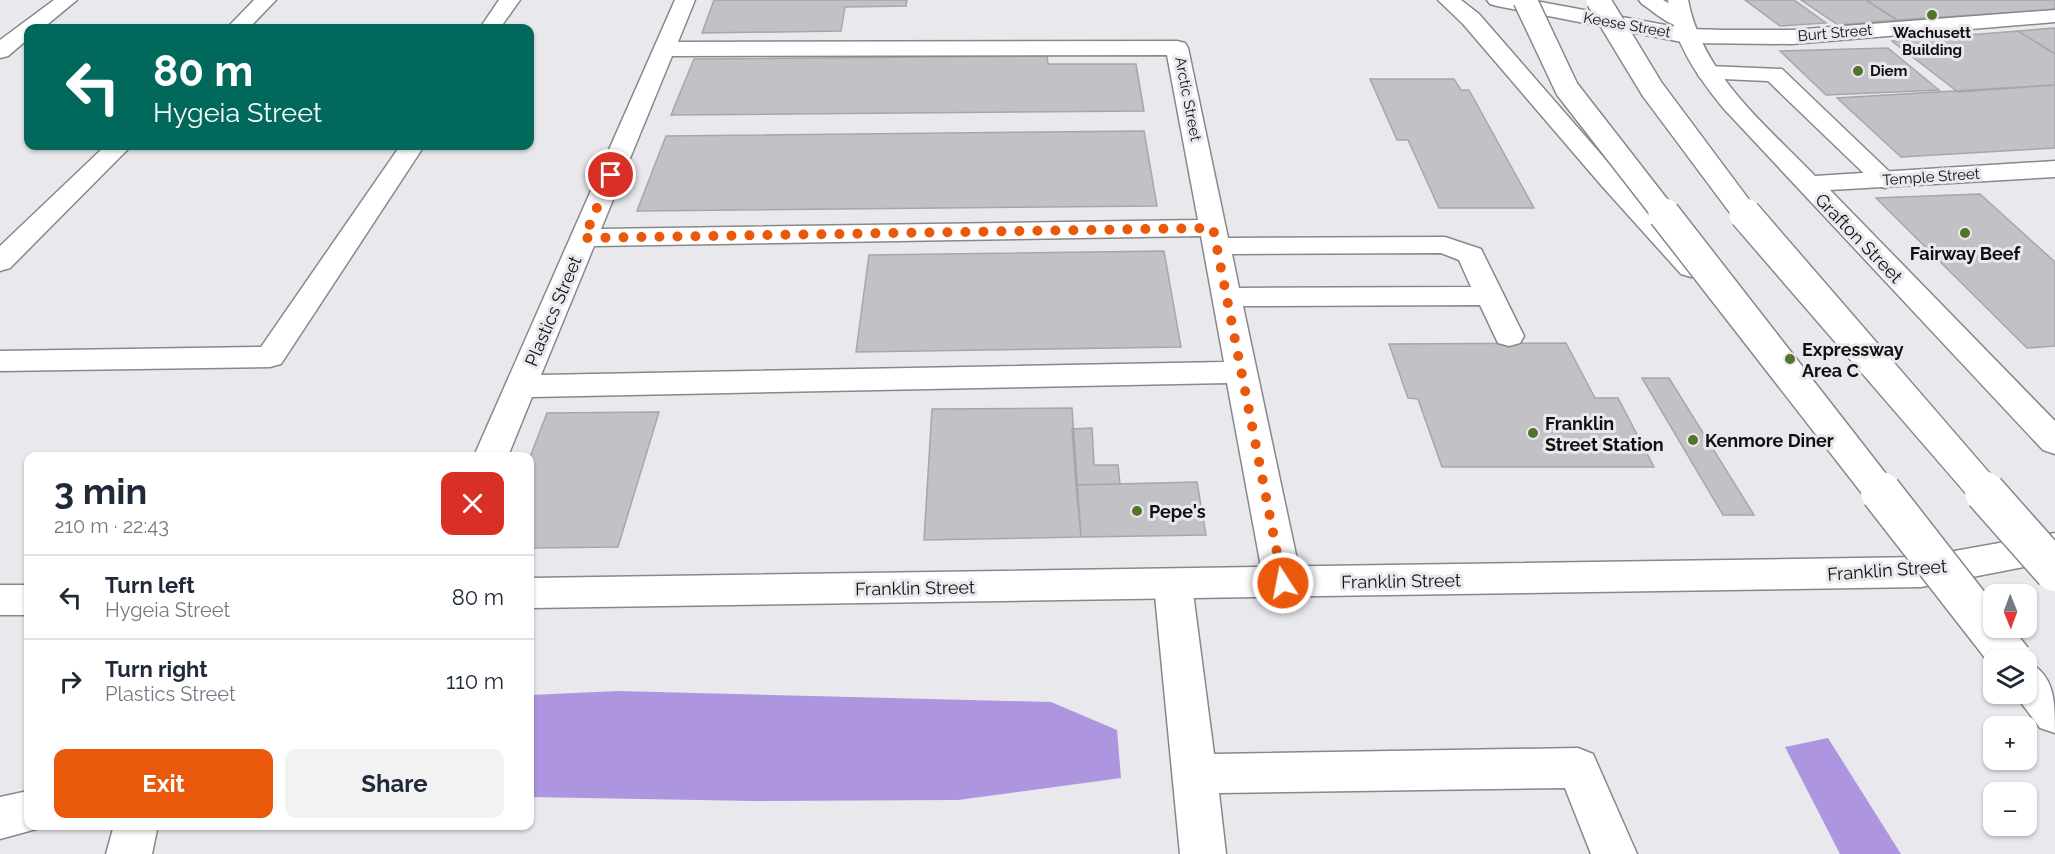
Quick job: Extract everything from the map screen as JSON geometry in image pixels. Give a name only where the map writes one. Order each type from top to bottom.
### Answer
[{"type":"main road","points":[[36,24],[67,0]]},
{"type":"main road","points":[[241,24],[266,0]]},
{"type":"main road","points":[[493,24],[510,0]]},
{"type":"main road","name":"Plastics Street","points":[[493,452],[685,0]]},
{"type":"main road","points":[[1449,0],[1471,19],[1610,180],[1780,365]]},
{"type":"main road","name":"Keese Street","points":[[1497,0],[1683,19]]},
{"type":"main road","points":[[1525,0],[1567,89],[2004,650]]},
{"type":"main road","points":[[1598,0],[1644,76],[1729,196],[1781,259],[2055,572]]},
{"type":"main road","name":"Grafton Street","points":[[1649,0],[1683,19],[1708,73],[1738,110],[1806,184],[2055,442]]},
{"type":"main road","name":"Burt Street","points":[[1683,19],[1792,37],[2055,16]]},
{"type":"main road","points":[[0,51],[24,33]]},
{"type":"main road","name":"Arctic Street","points":[[664,49],[1178,48],[1283,583]]},
{"type":"main road","points":[[1708,73],[1774,74],[1884,180]]},
{"type":"main road","points":[[0,262],[114,150]]},
{"type":"main road","points":[[0,361],[270,357],[409,150]]},
{"type":"main road","name":"Temple Street","points":[[1806,184],[2055,169]]},
{"type":"main road","points":[[584,238],[1215,237],[1445,245],[1471,255],[1509,336]]},
{"type":"main road","points":[[1227,297],[1490,296]]},
{"type":"main road","points":[[521,386],[1242,372]]},
{"type":"main road","name":"Franklin Street","points":[[534,593],[1921,572],[2055,547]]},
{"type":"main road","points":[[1173,585],[1203,854]]},
{"type":"main road","points":[[0,600],[24,600]]},
{"type":"main road","points":[[2037,692],[2055,715]]},
{"type":"main road","points":[[1195,774],[1578,768],[1614,854]]},
{"type":"main road","points":[[0,818],[24,813]]},
{"type":"main road","points":[[129,854],[135,830]]},
{"type":"shaded area","points":[[618,691],[1051,702],[1117,730],[1121,778],[958,800],[753,801],[534,797],[534,695]]},
{"type":"shaded area","points":[[1828,738],[1901,854],[1840,854],[1785,747]]},
{"type":"building","points":[[714,0],[907,0],[906,6],[845,7],[841,31],[702,33]]},
{"type":"building","points":[[1745,0],[1794,0],[1826,23],[1780,26]]},
{"type":"building","points":[[1801,0],[1866,0],[1897,20],[1838,25]]},
{"type":"building","name":"Wachusett Building","points":[[1866,0],[2055,0],[2055,10],[1897,20]]},
{"type":"building","points":[[2055,28],[2055,54],[2018,31]]},
{"type":"building","points":[[2018,31],[2055,54],[2055,85],[1958,92],[1892,41]]},
{"type":"building","name":"Diem","points":[[1888,48],[1939,90],[1826,95],[1780,51]]},
{"type":"building","points":[[1047,56],[1048,64],[1136,64],[1144,111],[671,115],[694,59]]},
{"type":"building","points":[[1370,79],[1454,79],[1461,90],[1469,90],[1534,208],[1439,208],[1408,140],[1397,140]]},
{"type":"building","points":[[2055,85],[2055,148],[1901,157],[1837,98]]},
{"type":"building","points":[[1144,131],[1157,206],[637,211],[666,136]]},
{"type":"building","points":[[1980,194],[2055,262],[2055,346],[2027,348],[1876,198]]},
{"type":"building","points":[[1164,251],[1181,347],[856,352],[869,255]]},
{"type":"building","name":"Franklin Street Station","points":[[1566,343],[1595,398],[1618,398],[1654,467],[1442,467],[1418,399],[1408,398],[1389,344]]},
{"type":"building","name":"Kenmore Diner","points":[[1642,378],[1669,378],[1754,515],[1723,515]]},
{"type":"building","points":[[1072,408],[1081,537],[924,540],[932,409]]},
{"type":"building","points":[[659,412],[618,547],[534,548],[534,452],[532,452],[547,413]]},
{"type":"building","points":[[1092,428],[1094,465],[1118,465],[1120,484],[1076,485],[1072,429]]},
{"type":"building","points":[[1197,482],[1206,535],[1081,537],[1076,485]]},
{"type":"place","name":"Wachusett Building","points":[[1932,15]]},
{"type":"place","name":"Diem","points":[[1858,71]]},
{"type":"place","name":"Fairway Beef","points":[[1965,233]]},
{"type":"place","name":"Expressway Area C","points":[[1790,359]]},
{"type":"place","name":"Franklin Street Station","points":[[1533,433]]},
{"type":"place","name":"Kenmore Diner","points":[[1693,440]]},
{"type":"place","name":"Pepe's","points":[[1137,511]]},
{"type":"route","points":[[611,175],[584,238],[1213,228],[1283,583]]}]
